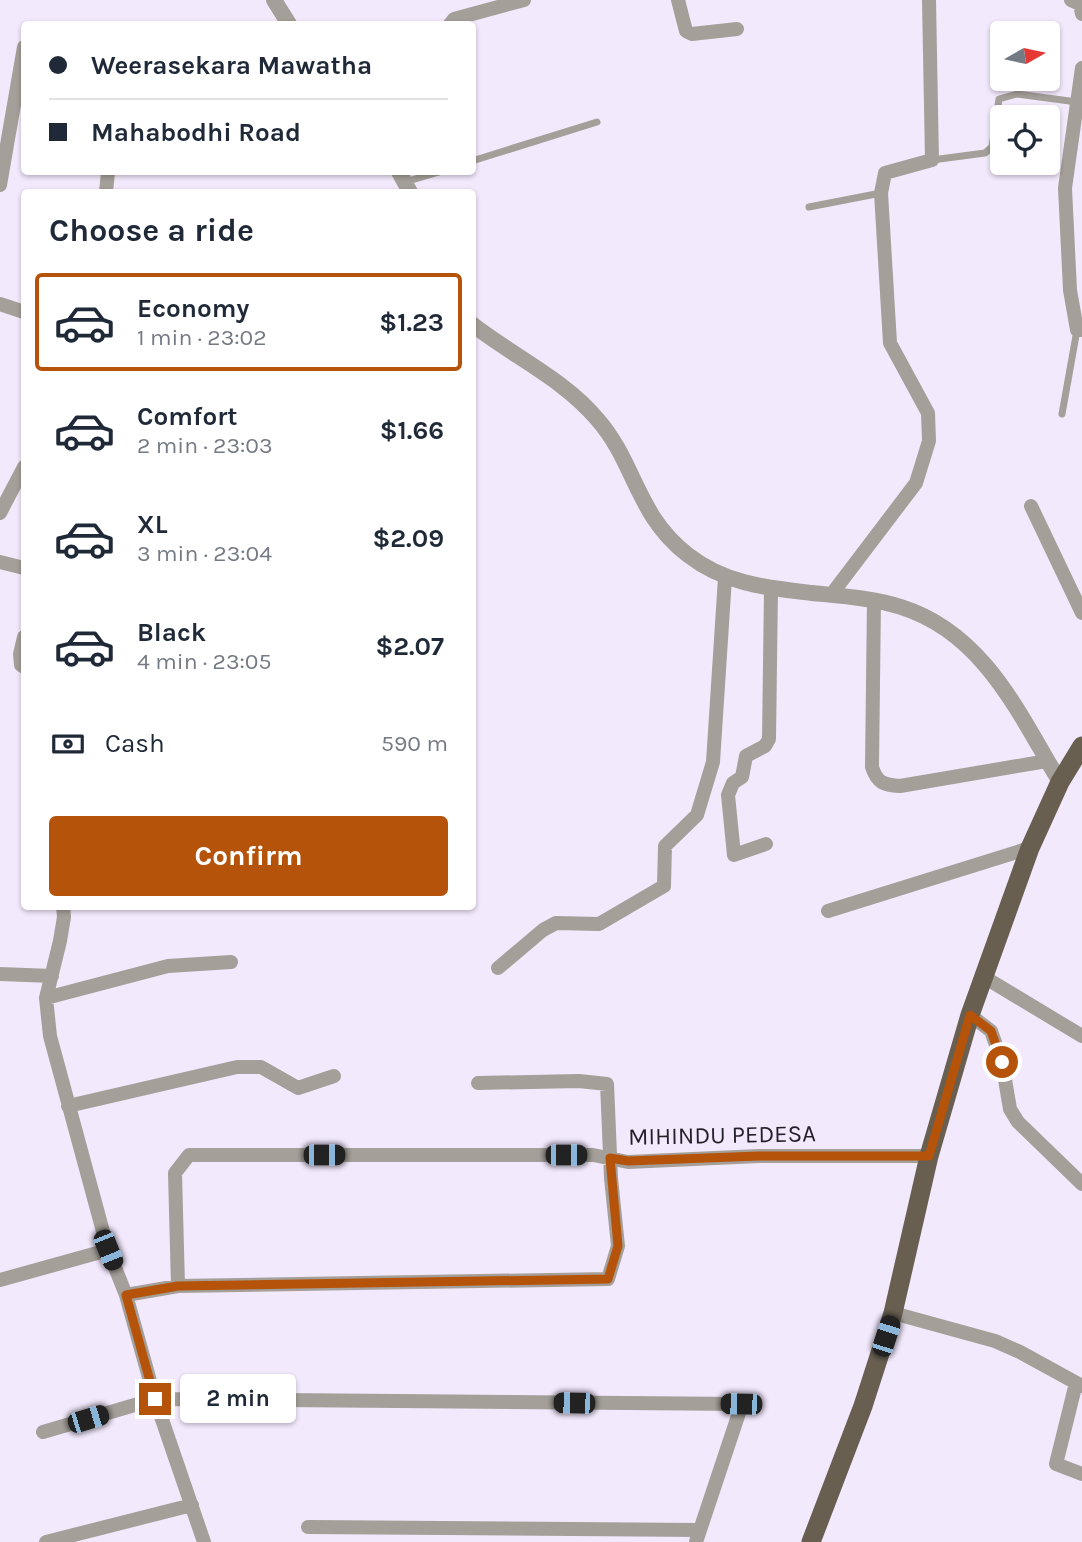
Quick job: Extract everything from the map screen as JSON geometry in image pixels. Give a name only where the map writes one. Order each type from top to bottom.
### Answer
[{"type":"main road","points":[[811,1542],[863,1406],[893,1312],[929,1156],[970,1015],[1030,848],[1060,782],[1082,746]]},
{"type":"street","points":[[274,0],[287,21]]},
{"type":"street","points":[[452,21],[524,0]]},
{"type":"street","points":[[678,0],[685,31],[692,34],[737,29]]},
{"type":"street","points":[[831,595],[916,483],[929,441],[928,413],[890,343],[881,193],[886,173],[932,160],[929,0]]},
{"type":"street","points":[[1071,0],[1080,4],[1082,14]]},
{"type":"street","points":[[0,185],[21,64]]},
{"type":"street","points":[[1079,330],[1070,290],[1065,188],[1082,68]]},
{"type":"street","points":[[0,304],[21,311]]},
{"type":"street","points":[[476,328],[559,383],[600,421],[615,443],[642,500],[667,537],[689,556],[725,578],[771,589],[874,600],[921,614],[941,625],[964,643],[998,678],[1060,782]]},
{"type":"street","points":[[0,513],[21,473]]},
{"type":"street","points":[[1031,506],[1082,613]]},
{"type":"street","points":[[0,562],[21,567]]},
{"type":"street","points":[[498,968],[543,930],[556,923],[599,924],[664,886],[665,846],[697,815],[713,762],[725,578]]},
{"type":"street","points":[[766,844],[734,855],[728,795],[733,783],[742,777],[746,756],[765,747],[769,739],[771,589]]},
{"type":"street","points":[[874,600],[872,768],[876,780],[886,785],[900,786],[1047,761]]},
{"type":"street","points":[[828,911],[1030,848]]},
{"type":"street","points":[[63,910],[46,998],[50,1036],[108,1250],[126,1295],[155,1399],[204,1542]]},
{"type":"street","points":[[46,998],[168,965],[231,962]]},
{"type":"street","points":[[0,974],[52,975]]},
{"type":"street","points":[[984,977],[1082,1036]]},
{"type":"street","points":[[970,1015],[991,1031],[1002,1062],[1010,1110],[1018,1122],[1082,1184]]},
{"type":"street","points":[[68,1106],[237,1067],[261,1067],[298,1088],[334,1076]]},
{"type":"street","points":[[126,1295],[178,1286],[608,1279],[618,1246],[607,1084],[579,1081],[478,1083]]},
{"type":"street","name":"MIHINDU PEDESA","points":[[178,1286],[175,1172],[189,1155],[593,1155],[628,1161],[759,1156],[929,1156]]},
{"type":"street","points":[[0,1280],[108,1250]]},
{"type":"street","points":[[893,1312],[995,1341],[1079,1384],[1056,1464],[1082,1474]]},
{"type":"street","points":[[43,1432],[155,1399],[741,1404],[697,1536],[308,1527]]},
{"type":"street","points":[[46,1542],[192,1505]]},
{"type":"lane","points":[[932,160],[985,153],[992,147],[999,99],[1017,94],[1078,103]]},
{"type":"lane","points":[[476,160],[597,122]]},
{"type":"lane","points":[[405,182],[429,175]]},
{"type":"lane","points":[[809,207],[881,193]]},
{"type":"lane","points":[[1062,414],[1079,330]]},
{"type":"route","points":[[155,1399],[126,1295],[178,1286],[608,1279],[618,1246],[610,1158],[628,1161],[759,1156],[929,1156],[970,1015],[991,1031],[1002,1062]]}]
